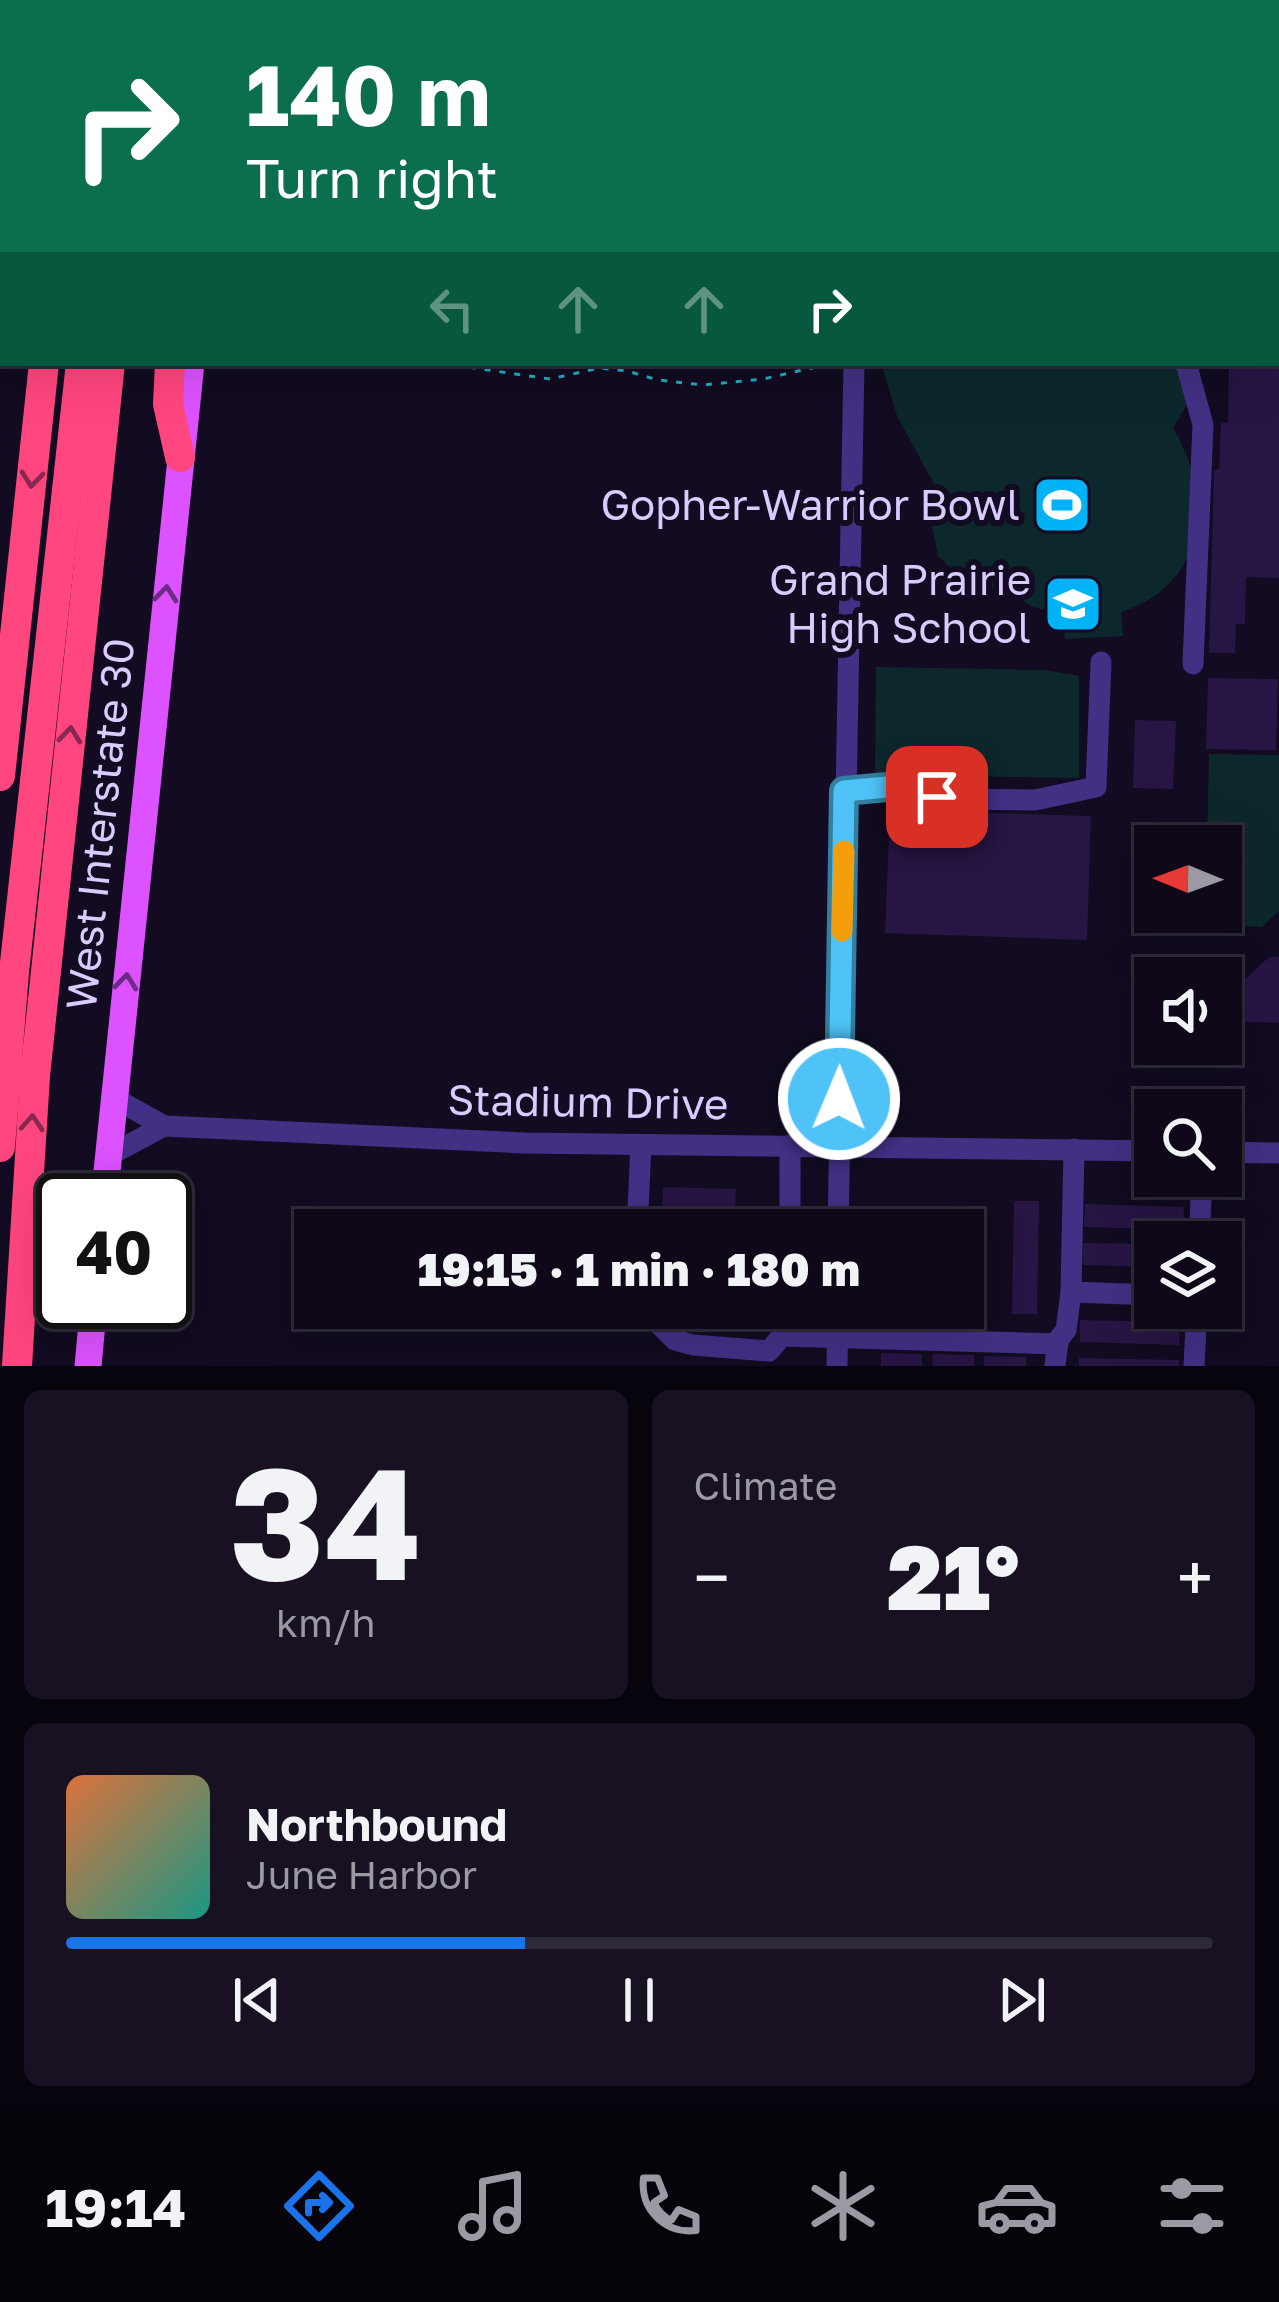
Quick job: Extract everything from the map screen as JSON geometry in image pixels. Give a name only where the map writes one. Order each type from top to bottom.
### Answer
[{"type":"highway","points":[[0,776],[44,366]]},
{"type":"highway","points":[[0,1147],[81,366]]},
{"type":"highway","points":[[17,1366],[35,1076],[110,366]]},
{"type":"highway","points":[[170,366],[168,404],[181,457]]},
{"type":"main road","name":"West Interstate 30","points":[[106,1173],[191,366]]},
{"type":"main road","points":[[88,1366],[91,1329]]},
{"type":"street","points":[[838,1209],[854,366]]},
{"type":"street","points":[[1187,366],[1203,425],[1193,664]]},
{"type":"street","points":[[844,791],[887,787],[919,790],[942,799],[1035,800],[1096,787],[1100,662]]},
{"type":"street","name":"Stadium Drive","points":[[114,1098],[164,1126],[641,1145],[1134,1150]]},
{"type":"street","points":[[108,1156],[164,1126]]},
{"type":"street","points":[[790,1144],[790,1209]]},
{"type":"street","points":[[639,1209],[641,1145]]},
{"type":"street","points":[[782,1336],[838,1336],[1056,1355],[1066,1330],[1071,1292],[1073,1149]]},
{"type":"street","points":[[1242,1152],[1279,1153]]},
{"type":"street","points":[[1071,1292],[1134,1294]]},
{"type":"street","points":[[664,1329],[675,1340],[693,1345],[769,1351],[782,1329]]},
{"type":"street","points":[[837,1366],[838,1329]]},
{"type":"street","points":[[1194,1366],[1195,1329]]},
{"type":"path","points":[[461,366],[550,379],[600,368],[627,370],[703,386],[821,366]]},
{"type":"green space","name":"Gopher-Warrior Bowl","points":[[882,366],[1180,366],[1189,401],[1173,428],[1186,454],[1197,509],[1186,560],[1150,599],[1121,612],[1123,636],[1065,639],[1062,614],[1033,607],[1000,587],[979,593],[938,556],[927,500],[941,497],[897,416]]},
{"type":"green space","points":[[876,667],[1044,670],[1079,676],[1079,778],[875,775]]},
{"type":"green space","points":[[1209,754],[1279,755],[1279,911],[1262,927],[1242,926],[1242,825],[1207,825]]},
{"type":"building","points":[[1229,366],[1279,366],[1279,578],[1246,577],[1245,624],[1236,624],[1235,653],[1209,653],[1214,470],[1219,469],[1221,422],[1228,423]]},
{"type":"building","points":[[1208,678],[1278,679],[1276,750],[1206,749]]},
{"type":"building","points":[[1135,720],[1176,721],[1173,789],[1133,788]]},
{"type":"building","points":[[890,810],[1091,816],[1087,940],[885,933]]},
{"type":"building","points":[[1269,957],[1279,957],[1279,1023],[1242,1021],[1242,982]]},
{"type":"building","points":[[663,1187],[736,1189],[735,1209],[662,1209]]},
{"type":"building","points":[[1014,1201],[1039,1201],[1037,1314],[1012,1314]]},
{"type":"building","points":[[1085,1204],[1184,1207],[1183,1221],[1134,1221],[1134,1229],[1084,1227]]},
{"type":"building","points":[[1083,1243],[1134,1244],[1134,1266],[1083,1265]]},
{"type":"building","points":[[1080,1320],[1134,1321],[1134,1329],[1180,1329],[1179,1345],[1080,1342]]},
{"type":"building","points":[[881,1353],[922,1354],[922,1366],[881,1366]]},
{"type":"building","points":[[933,1354],[974,1355],[974,1366],[932,1366]]},
{"type":"building","points":[[984,1356],[1026,1357],[1026,1366],[984,1366]]},
{"type":"building","points":[[1079,1358],[1179,1360],[1179,1366],[1079,1366]]},
{"type":"slow traffic","points":[[842,931],[844,851]]},
{"type":"place","name":"Gopher-Warrior Bowl","points":[[1062,505]]},
{"type":"place","name":"Grand Prairie High School","points":[[1073,604]]},
{"type":"route","points":[[839,1099],[844,791],[887,787],[937,797]]}]
